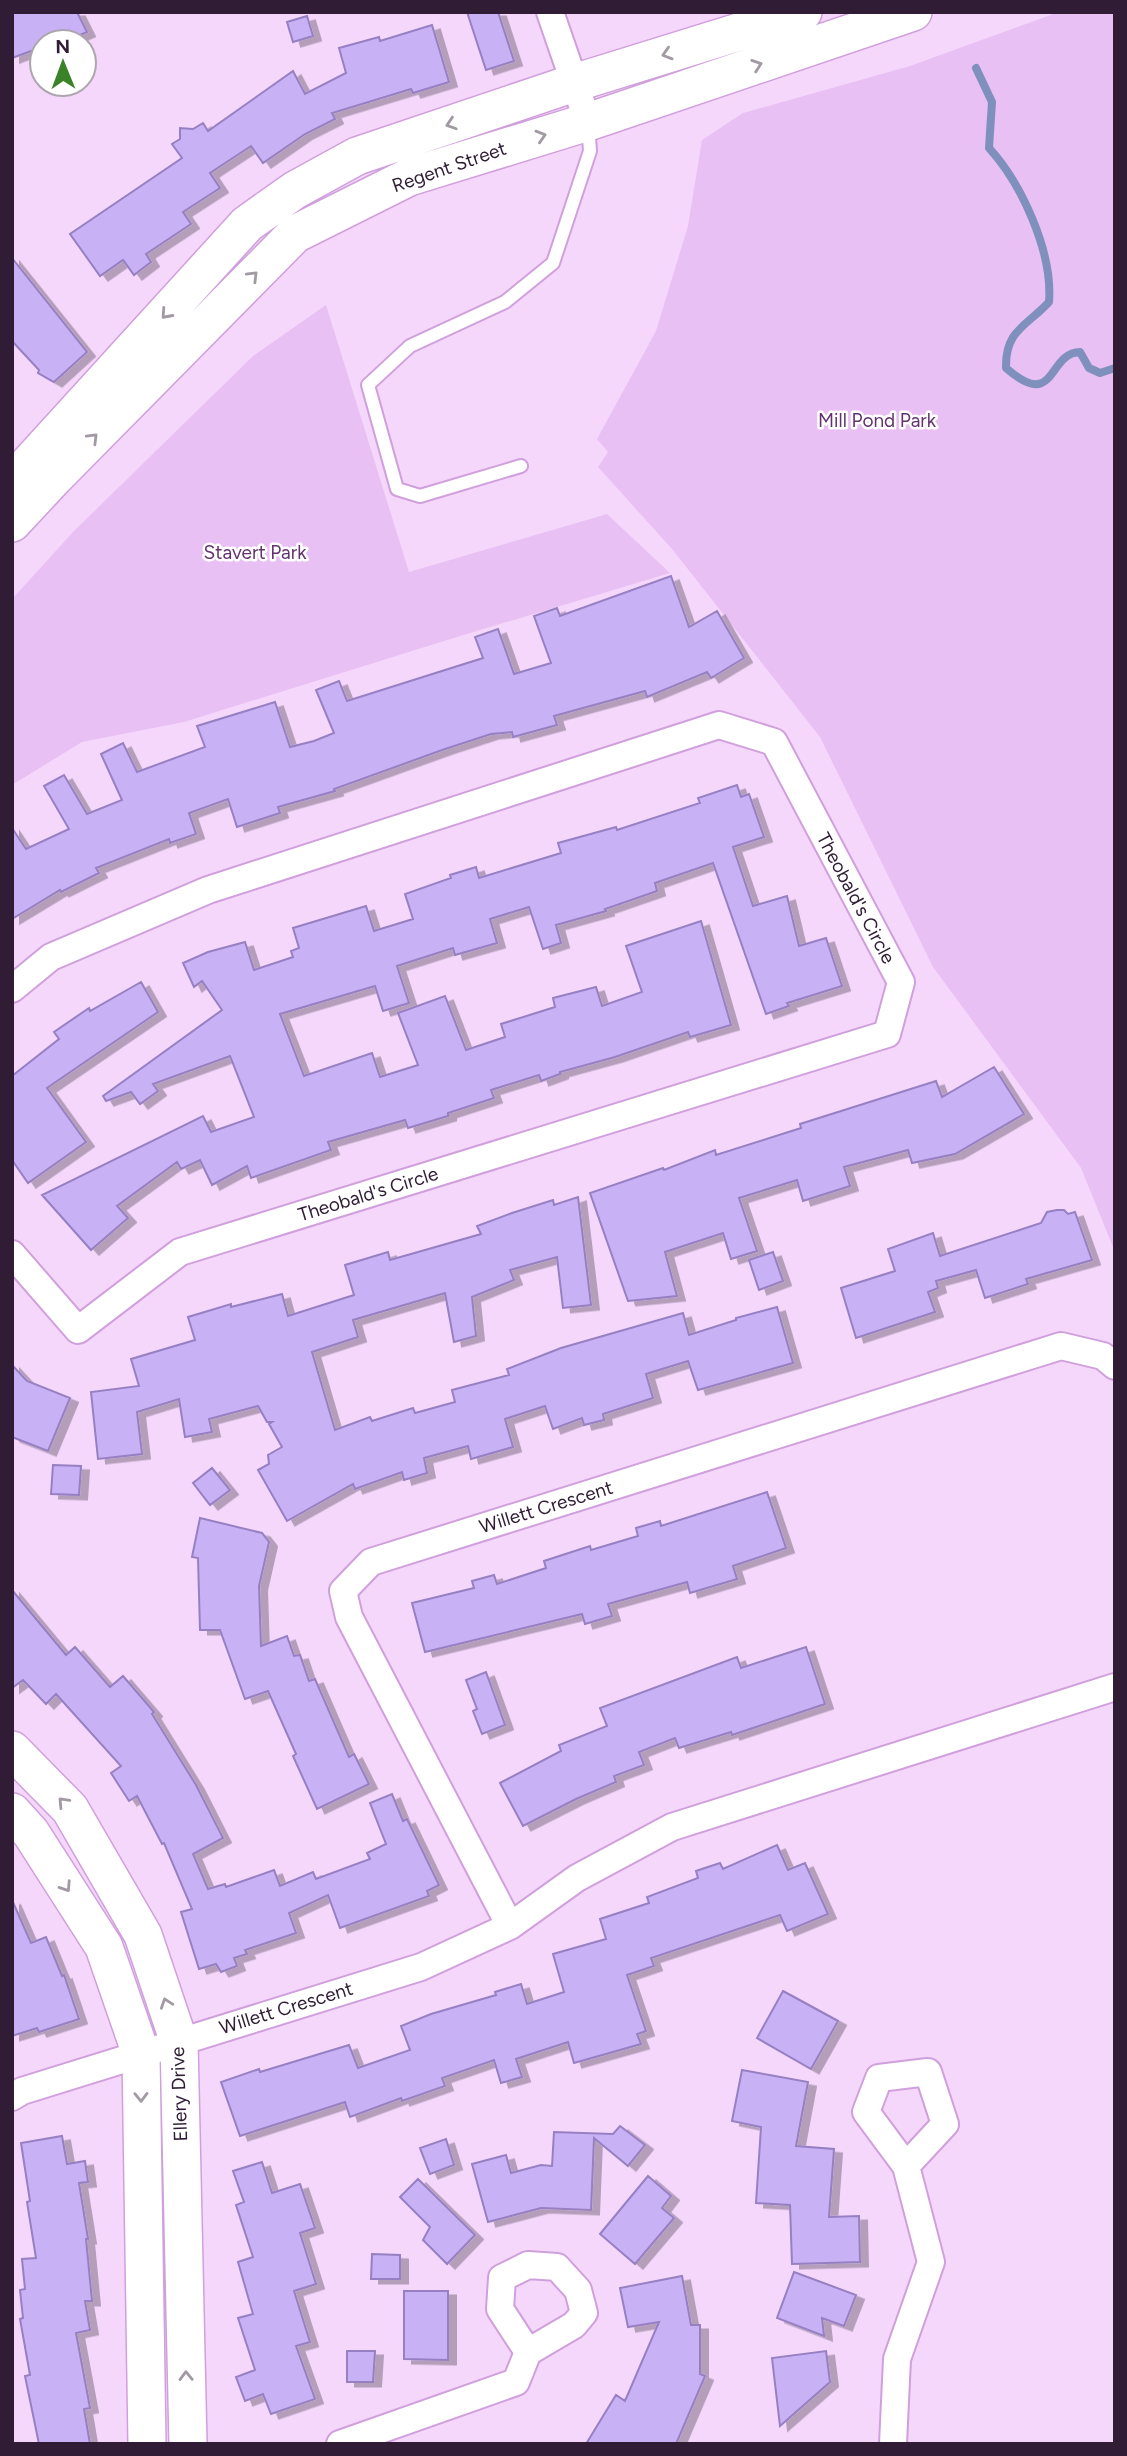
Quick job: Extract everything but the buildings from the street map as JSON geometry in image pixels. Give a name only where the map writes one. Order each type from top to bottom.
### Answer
[{"type":"street","points":[[551,12],[588,122]]},
{"type":"street","name":"Regent Street","points":[[12,523],[27,468],[247,224],[285,197],[357,156],[575,83],[803,12]]},
{"type":"street","name":"Regent Street","points":[[27,468],[295,234],[408,177],[588,122],[913,12]]},
{"type":"street","name":"Theobald's Circle","points":[[12,989],[51,957],[208,890],[719,725],[774,742],[901,982],[887,1034],[180,1252],[78,1330],[12,1254]]},
{"type":"street","name":"Willett Crescent","points":[[510,1926],[349,1617],[343,1591],[372,1562],[1061,1346],[1103,1356],[1115,1366]]},
{"type":"street","name":"Willett Crescent","points":[[12,2097],[22,2091],[421,1967],[510,1926],[577,1878],[672,1827],[1115,1687]]},
{"type":"street","name":"Ellery Drive","points":[[12,1750],[70,1809],[143,1935],[178,2042],[188,2444]]},
{"type":"street","name":"Ellery Drive","points":[[12,1812],[31,1833],[104,1947],[141,2054],[148,2444]]},
{"type":"street","points":[[893,2444],[897,2359],[931,2262],[906,2166]]},
{"type":"street","points":[[340,2444],[516,2382],[528,2352]]},
{"type":"lane","points":[[521,466],[420,496],[397,489],[368,385],[410,346],[505,302],[553,263],[590,151],[588,122]]},
{"type":"green space","name":"Mill Pond Park","points":[[1059,12],[1115,12],[1115,1252],[1081,1168],[933,967],[820,737],[672,549],[598,467],[608,452],[597,439],[656,331],[688,226],[702,140],[743,113],[910,66]]},
{"type":"green space","name":"Stavert Park","points":[[326,305],[409,572],[607,514],[670,573],[184,722],[82,742],[12,785],[12,599],[74,531],[253,356]]},
{"type":"waterway","points":[[976,68],[992,102],[989,148],[1013,180],[1033,220],[1046,262],[1049,283],[1049,302],[1013,337],[1009,345],[1006,368],[1022,380],[1034,384],[1043,383],[1069,355],[1080,352],[1089,368],[1100,373],[1115,368]]}]
